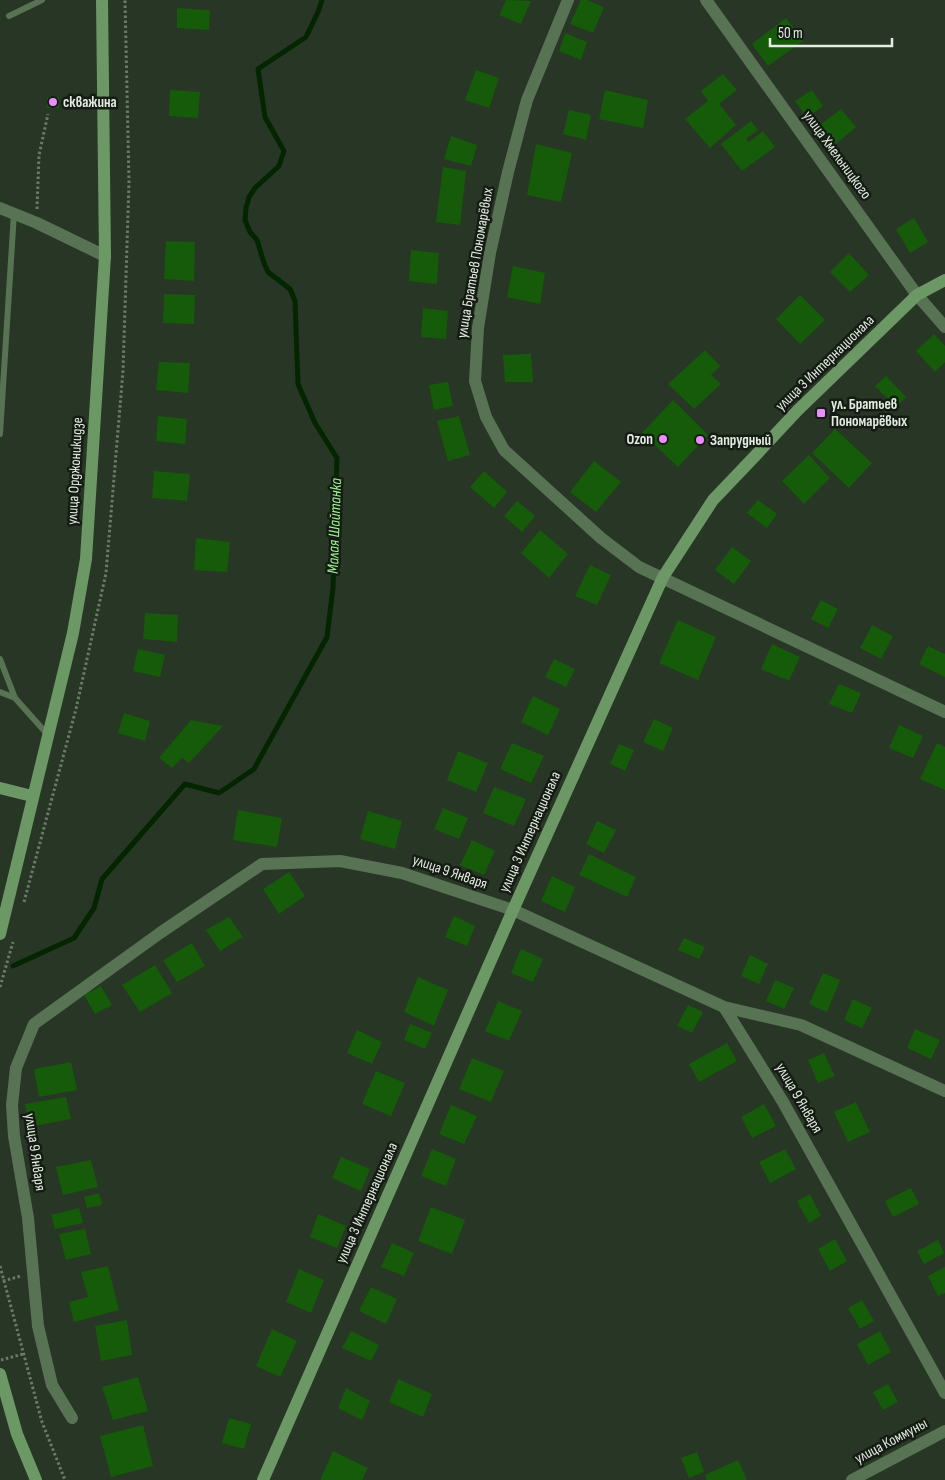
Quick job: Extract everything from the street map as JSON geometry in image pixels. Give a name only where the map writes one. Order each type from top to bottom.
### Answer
[{"type":"street","name":"улица Орджоникидзе","points":[[0,934],[73,633],[86,559],[105,256],[102,0]]},
{"type":"street","name":"улица Братьев Пономарёвых","points":[[568,0],[527,100],[508,172],[488,262],[478,328],[475,381],[486,417],[504,450],[601,538],[639,567],[945,712]]},
{"type":"street","name":"улица Хмельницкого","points":[[706,0],[918,295],[945,327]]},
{"type":"street","points":[[0,208],[37,222],[105,256]]},
{"type":"street","name":"улица 3 Интернационала","points":[[264,1480],[513,910],[663,577],[713,500],[798,410],[918,295],[945,280]]},
{"type":"street","points":[[0,788],[32,796]]},
{"type":"street","name":"улица 9 Января","points":[[72,1418],[52,1385],[38,1326],[28,1218],[14,1136],[12,1105],[16,1068],[34,1024],[160,933],[262,864],[340,862],[402,873],[513,910],[724,1007],[783,1102],[945,1393]]},
{"type":"street","points":[[724,1007],[801,1025],[945,1091]]},
{"type":"street","points":[[0,1374],[17,1434],[36,1480]]},
{"type":"street","name":"улица Коммуны","points":[[852,1480],[945,1432]]},
{"type":"lane","points":[[9,16],[42,0]]},
{"type":"lane","points":[[0,434],[14,213]]},
{"type":"lane","points":[[0,659],[15,698],[49,736]]},
{"type":"lane","points":[[0,692],[15,698]]},
{"type":"path","points":[[37,222],[39,155],[48,114]]},
{"type":"path","points":[[0,1266],[42,1422],[65,1480]]},
{"type":"path","points":[[0,1360],[23,1354]]},
{"type":"building","points":[[506,0],[531,1],[521,24],[499,15]]},
{"type":"building","points":[[581,0],[587,0],[604,7],[593,33],[570,24]]},
{"type":"building","points":[[177,8],[210,10],[209,30],[177,28]]},
{"type":"building","points":[[786,18],[803,41],[768,66],[752,44]]},
{"type":"building","points":[[565,33],[587,42],[581,60],[559,51]]},
{"type":"building","points":[[476,70],[499,78],[489,108],[465,100]]},
{"type":"building","points":[[723,74],[737,90],[719,104],[736,125],[710,148],[685,119],[708,101],[701,91]]},
{"type":"building","points":[[170,90],[200,92],[198,118],[169,116]]},
{"type":"building","points":[[605,90],[648,100],[643,128],[599,119]]},
{"type":"building","points":[[812,90],[823,106],[807,118],[795,101]]},
{"type":"building","name":"скважина","points":[[47,97],[59,97],[59,108],[47,108]]},
{"type":"building","points":[[841,109],[856,127],[831,148],[815,129]]},
{"type":"building","points":[[569,110],[591,115],[586,140],[563,134]]},
{"type":"building","points":[[751,121],[758,130],[746,139],[749,142],[763,131],[775,147],[742,171],[721,144]]},
{"type":"building","points":[[451,136],[477,145],[471,166],[444,159]]},
{"type":"building","points":[[536,144],[572,153],[561,202],[527,195]]},
{"type":"building","points":[[443,167],[466,171],[460,225],[436,222]]},
{"type":"building","points":[[914,218],[928,242],[910,253],[896,229]]},
{"type":"building","points":[[166,241],[195,242],[194,281],[164,279]]},
{"type":"building","points":[[411,250],[439,253],[437,284],[409,281]]},
{"type":"building","points":[[849,253],[869,275],[850,292],[830,272]]},
{"type":"building","points":[[513,266],[545,273],[540,304],[507,297]]},
{"type":"building","points":[[164,294],[195,295],[194,324],[163,323]]},
{"type":"building","points":[[800,295],[825,320],[800,344],[776,319]]},
{"type":"building","points":[[423,308],[448,311],[446,339],[421,337]]},
{"type":"building","points":[[934,334],[945,346],[945,362],[935,372],[916,351]]},
{"type":"building","points":[[705,350],[720,366],[711,375],[721,384],[694,409],[668,384]]},
{"type":"building","points":[[531,354],[533,382],[505,382],[503,355]]},
{"type":"building","points":[[159,362],[190,363],[188,393],[156,390]]},
{"type":"building","points":[[886,376],[906,397],[896,407],[875,386]]},
{"type":"building","points":[[448,382],[453,406],[434,410],[429,385]]},
{"type":"building","points":[[673,400],[708,435],[678,467],[642,433]]},
{"type":"building","points":[[158,416],[187,419],[185,444],[156,441]]},
{"type":"building","points":[[459,416],[470,455],[448,461],[437,421]]},
{"type":"building","points":[[835,429],[872,463],[849,488],[812,453]]},
{"type":"building","points":[[809,455],[830,478],[804,504],[782,481]]},
{"type":"building","points":[[594,461],[621,482],[596,512],[570,492]]},
{"type":"building","points":[[154,471],[190,474],[187,501],[152,498]]},
{"type":"building","points":[[484,471],[507,492],[494,508],[470,487]]},
{"type":"building","points":[[758,500],[777,514],[767,528],[747,513]]},
{"type":"building","points":[[517,501],[535,516],[522,532],[504,516]]},
{"type":"building","points":[[540,530],[568,554],[549,578],[521,553]]},
{"type":"building","points":[[196,538],[230,542],[227,572],[194,570]]},
{"type":"building","points":[[732,547],[751,561],[734,584],[715,570]]},
{"type":"building","points":[[590,565],[611,575],[597,605],[575,596]]},
{"type":"building","points":[[821,600],[838,609],[828,628],[811,619]]},
{"type":"building","points":[[145,613],[178,615],[177,642],[143,639]]},
{"type":"building","points":[[678,620],[716,637],[698,680],[659,663]]},
{"type":"building","points":[[872,625],[893,636],[881,659],[860,648]]},
{"type":"building","points":[[772,644],[800,657],[789,681],[761,669]]},
{"type":"building","points":[[928,646],[945,654],[945,677],[919,664]]},
{"type":"building","points":[[138,649],[165,655],[160,677],[133,671]]},
{"type":"building","points":[[554,659],[575,669],[566,687],[545,677]]},
{"type":"building","points":[[839,684],[861,693],[852,713],[829,704]]},
{"type":"building","points":[[533,696],[560,709],[548,735],[521,722]]},
{"type":"building","points":[[124,713],[150,721],[145,741],[118,733]]},
{"type":"building","points":[[654,719],[673,728],[663,751],[643,742]]},
{"type":"building","points":[[191,720],[223,726],[189,763],[182,758],[172,768],[159,758]]},
{"type":"building","points":[[899,725],[923,736],[913,758],[889,748]]},
{"type":"building","points":[[512,743],[544,756],[531,783],[500,769]]},
{"type":"building","points":[[937,743],[945,747],[945,790],[920,779]]},
{"type":"building","points":[[619,744],[634,750],[625,771],[610,764]]},
{"type":"building","points":[[458,751],[488,763],[476,792],[447,780]]},
{"type":"building","points":[[494,787],[526,799],[514,826],[483,813]]},
{"type":"building","points":[[443,808],[468,818],[459,839],[434,829]]},
{"type":"building","points":[[238,810],[282,818],[277,847],[233,840]]},
{"type":"building","points":[[368,811],[402,821],[395,849],[360,839]]},
{"type":"building","points":[[597,821],[616,830],[604,853],[586,844]]},
{"type":"building","points":[[472,840],[495,851],[484,875],[460,865]]},
{"type":"building","points":[[589,854],[636,877],[627,897],[579,875]]},
{"type":"building","points":[[289,872],[305,896],[279,914],[263,889]]},
{"type":"building","points":[[552,876],[575,887],[565,912],[541,901]]},
{"type":"building","points":[[454,916],[475,926],[467,946],[445,937]]},
{"type":"building","points":[[229,917],[243,937],[220,951],[206,930]]},
{"type":"building","points":[[684,938],[705,947],[699,959],[678,950]]},
{"type":"building","points":[[192,943],[205,966],[177,982],[163,960]]},
{"type":"building","points":[[521,949],[543,959],[533,982],[511,973]]},
{"type":"building","points":[[750,955],[768,964],[759,984],[741,976]]},
{"type":"building","points":[[155,965],[172,993],[140,1012],[122,985]]},
{"type":"building","points":[[823,973],[840,980],[827,1012],[809,1004]]},
{"type":"building","points":[[418,977],[448,990],[434,1026],[404,1012]]},
{"type":"building","points":[[775,980],[794,988],[784,1009],[766,1001]]},
{"type":"building","points":[[101,986],[112,1005],[95,1014],[84,995]]},
{"type":"building","points":[[853,999],[872,1008],[862,1028],[844,1020]]},
{"type":"building","points":[[498,1001],[522,1011],[509,1041],[485,1031]]},
{"type":"building","points":[[688,1005],[703,1012],[692,1033],[677,1026]]},
{"type":"building","points":[[410,1024],[432,1033],[425,1049],[404,1040]]},
{"type":"building","points":[[915,1029],[940,1040],[931,1059],[907,1048]]},
{"type":"building","points":[[357,1030],[382,1042],[372,1064],[347,1053]]},
{"type":"building","points":[[727,1043],[737,1061],[699,1082],[689,1064]]},
{"type":"building","points":[[824,1053],[835,1076],[818,1083],[808,1060]]},
{"type":"building","points":[[472,1058],[504,1071],[491,1102],[459,1089]]},
{"type":"building","points":[[71,1062],[77,1090],[39,1097],[34,1069]]},
{"type":"building","points":[[376,1071],[405,1083],[391,1116],[362,1104]]},
{"type":"building","points":[[66,1097],[71,1119],[29,1127],[25,1104]]},
{"type":"building","points":[[856,1102],[870,1132],[848,1142],[834,1112]]},
{"type":"building","points":[[764,1104],[776,1126],[752,1138],[741,1117]]},
{"type":"building","points":[[451,1105],[477,1116],[464,1144],[439,1134]]},
{"type":"building","points":[[432,1149],[456,1159],[446,1186],[421,1176]]},
{"type":"building","points":[[785,1149],[796,1169],[770,1183],[759,1162]]},
{"type":"building","points":[[341,1157],[370,1169],[361,1191],[332,1178]]},
{"type":"building","points":[[91,1160],[98,1187],[63,1195],[56,1167]]},
{"type":"building","points":[[911,1188],[919,1204],[893,1217],[885,1201]]},
{"type":"building","points":[[99,1193],[102,1205],[87,1208],[84,1197]]},
{"type":"building","points":[[810,1194],[821,1216],[809,1223],[797,1201]]},
{"type":"building","points":[[431,1207],[465,1220],[452,1254],[418,1241]]},
{"type":"building","points":[[79,1208],[83,1223],[55,1229],[51,1215]]},
{"type":"building","points":[[318,1214],[346,1226],[337,1248],[310,1237]]},
{"type":"building","points":[[85,1229],[91,1254],[66,1260],[59,1234]]},
{"type":"building","points":[[835,1239],[847,1261],[830,1271],[818,1249]]},
{"type":"building","points":[[938,1240],[944,1253],[924,1264],[917,1251]]},
{"type":"building","points":[[392,1243],[414,1253],[404,1276],[381,1267]]},
{"type":"building","points":[[108,1266],[119,1310],[74,1322],[69,1302],[88,1297],[81,1272]]},
{"type":"building","points":[[945,1267],[945,1293],[938,1296],[928,1276]]},
{"type":"building","points":[[299,1269],[324,1280],[311,1313],[286,1302]]},
{"type":"building","points":[[371,1287],[397,1299],[386,1324],[359,1311]]},
{"type":"building","points":[[862,1300],[874,1321],[860,1329],[848,1308]]},
{"type":"building","points":[[127,1320],[132,1355],[101,1361],[95,1326]]},
{"type":"building","points":[[272,1329],[297,1341],[280,1377],[256,1366]]},
{"type":"building","points":[[351,1331],[379,1345],[371,1361],[342,1348]]},
{"type":"building","points":[[880,1331],[891,1352],[868,1365],[857,1344]]},
{"type":"building","points":[[138,1377],[148,1411],[113,1420],[102,1387]]},
{"type":"building","points":[[398,1379],[432,1394],[423,1417],[389,1402]]},
{"type":"building","points":[[888,1384],[898,1402],[883,1410],[873,1392]]},
{"type":"building","points":[[346,1388],[370,1401],[362,1420],[338,1408]]},
{"type":"building","points":[[229,1418],[251,1424],[244,1449],[222,1443]]},
{"type":"building","points":[[143,1425],[153,1466],[111,1477],[100,1436]]},
{"type":"building","points":[[333,1451],[368,1468],[362,1480],[320,1480]]},
{"type":"building","points":[[697,1452],[704,1472],[689,1478],[681,1458]]},
{"type":"building","points":[[738,1460],[747,1480],[707,1480],[705,1475]]},
{"type":"waterway","name":"Малая Шайтанка","points":[[13,966],[74,938],[94,908],[102,879],[185,784],[219,793],[254,769],[327,637],[333,588],[337,458],[315,423],[298,384],[295,301],[290,289],[268,272],[257,240],[250,232],[245,220],[249,197],[255,188],[279,166],[284,151],[265,117],[258,69],[306,37],[322,0]]},
{"type":"place","name":"скважина","points":[[53,102]]},
{"type":"place","name":"ул. Братьев Пономарёвых","points":[[821,413]]},
{"type":"place","name":"Ozon","points":[[663,439]]},
{"type":"place","name":"Запрудный","points":[[700,440]]}]
